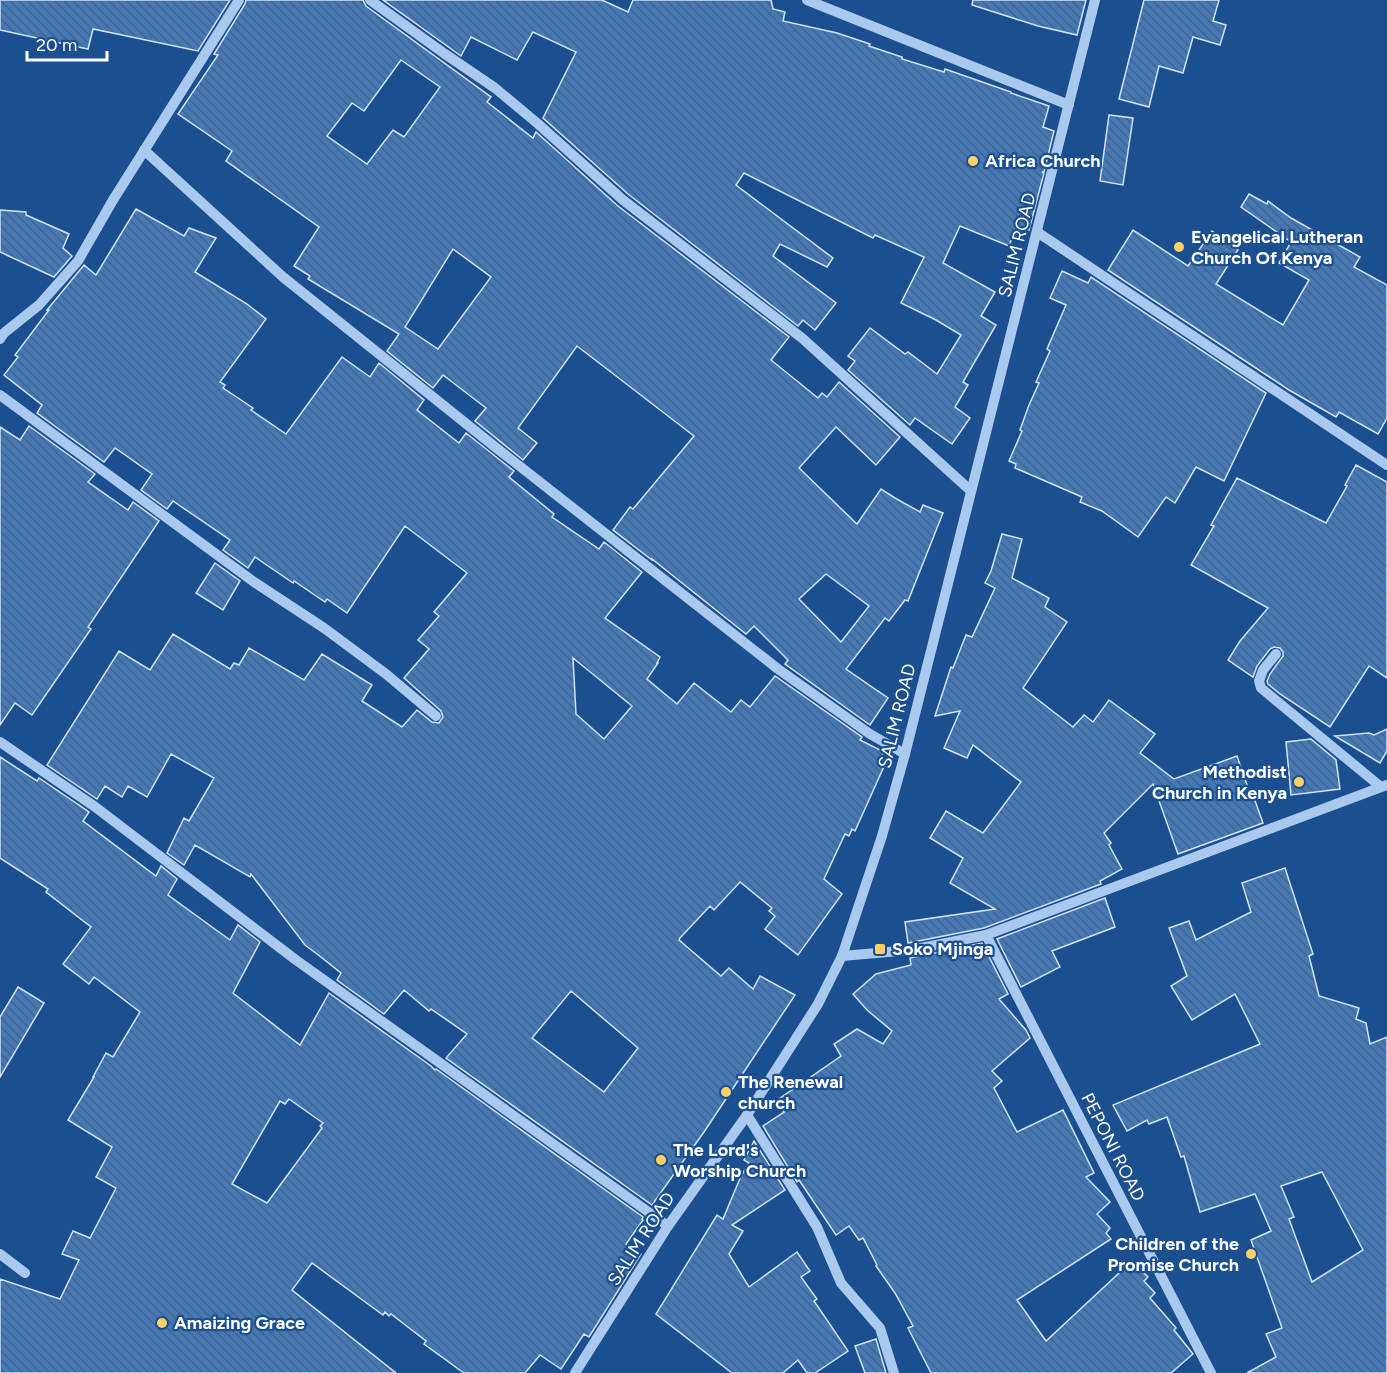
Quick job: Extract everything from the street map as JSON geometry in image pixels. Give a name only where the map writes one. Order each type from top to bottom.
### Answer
[{"type":"street","points":[[0,339],[4,333],[39,305],[78,261],[112,200],[239,0]]},
{"type":"street","points":[[370,0],[495,88],[623,200],[802,338],[971,491]]},
{"type":"street","points":[[807,0],[1069,105]]},
{"type":"street","name":"SALIM ROAD","points":[[575,1373],[668,1227],[747,1115],[818,1004],[842,956],[882,836],[905,754],[1095,0]]},
{"type":"street","points":[[144,150],[283,277],[466,424],[778,669],[870,734],[905,754]]},
{"type":"street","points":[[1037,232],[1387,465]]},
{"type":"street","points":[[0,395],[254,582],[324,628],[386,674],[436,716]]},
{"type":"street","points":[[1276,654],[1263,670],[1259,681],[1261,688],[1384,786]]},
{"type":"street","points":[[0,742],[94,806],[296,960],[668,1227]]},
{"type":"street","points":[[842,956],[911,950],[986,935],[1384,786]]},
{"type":"street","name":"PEPONI ROAD","points":[[986,935],[1210,1373]]},
{"type":"street","points":[[747,1115],[817,1227],[841,1283],[880,1328],[894,1373]]},
{"type":"street","points":[[0,1254],[25,1273]]},
{"type":"building","points":[[0,0],[230,0],[198,51],[93,29],[88,49],[0,30]]},
{"type":"building","points":[[246,0],[363,0],[366,6],[491,97],[487,102],[533,138],[536,132],[618,206],[789,337],[771,360],[818,398],[822,393],[827,397],[839,382],[900,437],[876,465],[836,427],[799,468],[857,524],[881,489],[920,512],[923,505],[943,513],[908,601],[905,600],[889,621],[885,618],[846,669],[888,698],[870,725],[785,664],[788,660],[754,626],[746,634],[613,530],[630,507],[633,509],[694,436],[577,346],[518,428],[537,443],[523,460],[475,421],[486,408],[443,375],[433,388],[387,351],[399,334],[308,279],[310,276],[294,266],[319,227],[226,161],[232,151],[178,114],[218,55],[214,54]],"holes":[[[401,60],[440,87],[404,137],[393,130],[367,164],[327,136],[352,103],[364,111]],[[453,249],[491,277],[438,349],[405,327]],[[826,574],[869,606],[841,642],[799,599]]]},
{"type":"building","points":[[383,0],[602,0],[628,12],[633,0],[771,0],[773,9],[785,12],[783,21],[837,33],[870,44],[869,46],[902,57],[902,59],[944,72],[945,69],[1049,106],[1043,127],[1054,131],[1029,230],[1016,227],[1009,246],[960,226],[943,263],[995,292],[981,316],[996,325],[963,382],[968,385],[955,407],[970,418],[952,444],[915,418],[910,425],[848,370],[855,361],[848,356],[870,328],[937,374],[961,335],[901,303],[924,257],[875,235],[873,238],[744,173],[736,185],[833,258],[827,267],[780,244],[773,256],[836,303],[815,330],[803,320],[798,326],[628,194],[543,118],[576,52],[533,32],[517,60],[471,37],[461,56]]},
{"type":"building","points":[[973,0],[1086,0],[1077,35],[1038,26],[972,5]]},
{"type":"building","points":[[1144,0],[1219,0],[1213,21],[1226,25],[1220,45],[1193,37],[1183,73],[1159,66],[1149,107],[1119,99]]},
{"type":"building","points":[[1109,115],[1133,118],[1123,185],[1100,181]]},
{"type":"building","points":[[1249,194],[1267,204],[1268,201],[1291,218],[1360,257],[1354,267],[1387,285],[1387,418],[1378,434],[1339,412],[1336,417],[1289,390],[1108,270],[1133,230],[1188,266],[1212,231],[1238,250],[1216,284],[1283,325],[1309,280],[1279,263],[1291,242],[1241,207]]},
{"type":"building","points":[[136,209],[184,236],[189,228],[216,238],[195,272],[247,304],[266,319],[220,382],[225,385],[223,388],[253,408],[251,410],[286,434],[342,357],[370,377],[379,363],[424,400],[417,410],[459,443],[466,433],[514,471],[509,477],[554,514],[552,517],[599,549],[604,542],[642,572],[605,618],[660,657],[647,679],[677,704],[694,683],[731,712],[741,700],[750,707],[775,676],[862,737],[860,740],[884,752],[880,760],[886,762],[855,831],[852,829],[849,836],[845,834],[824,879],[842,894],[798,955],[765,929],[775,916],[769,911],[772,908],[740,882],[714,910],[710,906],[680,938],[679,940],[721,976],[729,968],[753,989],[760,976],[795,995],[704,1132],[652,1205],[446,1058],[467,1034],[431,1009],[429,1011],[404,990],[384,1014],[337,980],[341,973],[305,945],[251,874],[250,877],[195,845],[184,865],[167,853],[184,818],[189,821],[214,778],[171,754],[147,797],[128,786],[122,797],[105,786],[97,799],[47,765],[119,651],[150,670],[173,634],[230,669],[234,663],[239,665],[249,648],[304,680],[322,654],[372,685],[362,701],[402,727],[417,710],[432,722],[439,723],[443,717],[441,711],[404,678],[429,649],[418,640],[439,616],[434,612],[467,573],[405,526],[347,613],[327,599],[325,602],[294,581],[293,583],[255,557],[248,568],[223,550],[230,540],[173,501],[167,509],[141,490],[152,474],[115,448],[104,462],[37,413],[42,405],[4,375],[18,357],[15,355],[49,310],[47,310],[84,265],[96,275]],"holes":[[[573,658],[632,706],[604,739],[576,714]],[[571,991],[638,1048],[604,1092],[532,1038]]]},
{"type":"building","points":[[0,210],[26,212],[26,215],[69,234],[63,248],[72,256],[54,277],[0,252]]},
{"type":"building","points":[[1062,271],[1088,283],[1091,277],[1266,393],[1224,481],[1196,467],[1175,503],[1166,497],[1138,537],[1102,511],[1080,502],[1082,497],[1015,468],[1016,464],[1009,461],[1039,383],[1036,382],[1050,351],[1047,349],[1066,305],[1050,298]]},
{"type":"building","points":[[29,426],[95,474],[88,482],[128,510],[133,502],[159,521],[88,627],[91,629],[32,715],[15,703],[0,725],[0,427],[20,440]]},
{"type":"building","points":[[1356,465],[1387,482],[1387,678],[1369,666],[1330,727],[1268,684],[1270,674],[1283,656],[1280,648],[1270,649],[1257,666],[1253,677],[1228,660],[1240,641],[1268,608],[1191,565],[1214,526],[1211,525],[1237,478],[1326,523]]},
{"type":"building","points":[[1002,534],[1022,539],[1012,578],[1049,598],[1045,607],[1067,622],[1023,688],[1073,727],[1084,715],[1093,722],[1109,700],[1155,734],[1140,753],[1174,779],[1237,756],[1263,823],[1178,854],[1153,784],[1104,833],[1122,869],[1100,881],[1101,884],[984,928],[908,943],[905,922],[995,909],[950,883],[963,858],[930,838],[946,811],[983,833],[1021,782],[973,745],[967,758],[944,748],[960,711],[935,716],[951,667],[953,668],[966,635],[972,637],[995,588],[985,583]]},
{"type":"building","points":[[215,563],[240,581],[223,610],[196,593]]},
{"type":"building","points":[[1387,729],[1387,751],[1380,763],[1335,736],[1369,733],[1374,735]]},
{"type":"building","points":[[1311,739],[1336,760],[1340,789],[1291,795],[1286,742]]},
{"type":"building","points":[[0,757],[37,781],[39,778],[89,812],[83,821],[156,876],[161,866],[177,879],[168,895],[230,940],[238,925],[260,942],[233,993],[300,1045],[329,993],[643,1217],[626,1244],[641,1254],[589,1337],[584,1334],[561,1369],[540,1355],[525,1373],[464,1373],[424,1344],[426,1341],[391,1314],[389,1316],[385,1312],[383,1315],[312,1263],[292,1290],[396,1373],[0,1373],[0,1279],[60,1299],[79,1260],[62,1254],[73,1231],[90,1238],[116,1188],[96,1177],[112,1147],[68,1120],[106,1053],[113,1057],[140,1012],[94,977],[89,984],[63,964],[91,927],[46,892],[48,889],[0,858]],"holes":[[[289,1099],[323,1123],[320,1126],[322,1128],[267,1203],[232,1184],[280,1101],[285,1104]]]},
{"type":"building","points":[[1285,868],[1313,954],[1309,956],[1319,996],[1359,1008],[1356,1019],[1366,1023],[1370,1044],[1387,1037],[1387,1373],[1247,1373],[1276,1357],[1266,1334],[1282,1328],[1251,1240],[1271,1231],[1255,1194],[1200,1212],[1184,1156],[1181,1157],[1167,1117],[1149,1124],[1147,1120],[1127,1131],[1113,1105],[1260,1044],[1235,994],[1192,1020],[1171,986],[1187,976],[1169,928],[1189,921],[1196,940],[1251,912],[1242,883]],"holes":[[[1322,1172],[1363,1250],[1312,1282],[1289,1219],[1294,1217],[1281,1186]]]},
{"type":"building","points":[[1105,898],[1115,927],[1052,951],[1060,967],[1021,987],[997,939]]},
{"type":"building","points":[[982,943],[1008,994],[999,999],[1026,1030],[1030,1038],[992,1071],[1002,1081],[994,1088],[1017,1132],[1063,1110],[1094,1173],[1086,1177],[1110,1202],[1097,1214],[1110,1228],[1106,1233],[1111,1239],[1017,1300],[1046,1341],[1132,1261],[1148,1277],[1144,1281],[1155,1293],[1150,1298],[1176,1328],[1174,1330],[1193,1354],[1171,1373],[931,1373],[908,1328],[913,1326],[895,1293],[876,1266],[863,1238],[859,1240],[849,1226],[836,1235],[799,1180],[797,1182],[763,1126],[784,1112],[776,1101],[841,1056],[834,1044],[857,1029],[883,1044],[892,1031],[867,1010],[853,994],[876,974],[911,965],[910,958]]},
{"type":"building","points":[[18,987],[44,1003],[0,1077],[0,1017]]},
{"type":"building","points":[[754,1141],[785,1190],[732,1225],[743,1231],[729,1254],[749,1287],[797,1252],[810,1271],[801,1277],[817,1299],[814,1301],[848,1351],[815,1373],[807,1373],[798,1360],[783,1373],[732,1373],[656,1314],[717,1215],[723,1219],[749,1163],[744,1160]]},
{"type":"building","points":[[876,1339],[886,1373],[865,1373],[855,1346]]},
{"type":"place","name":"Africa Church","points":[[973,161]]},
{"type":"place","name":"Evangelical Lutheran Church Of Kenya","points":[[1179,247]]},
{"type":"place","name":"Methodist Church in Kenya","points":[[1299,782]]},
{"type":"place","name":"Soko Mjinga","points":[[880,949]]},
{"type":"place","name":"The Renewal church","points":[[726,1092]]},
{"type":"place","name":"The Lord's Worship Church","points":[[661,1160]]},
{"type":"place","name":"Children of the Promise Church","points":[[1251,1254]]},
{"type":"place","name":"Amaizing Grace","points":[[162,1323]]}]
